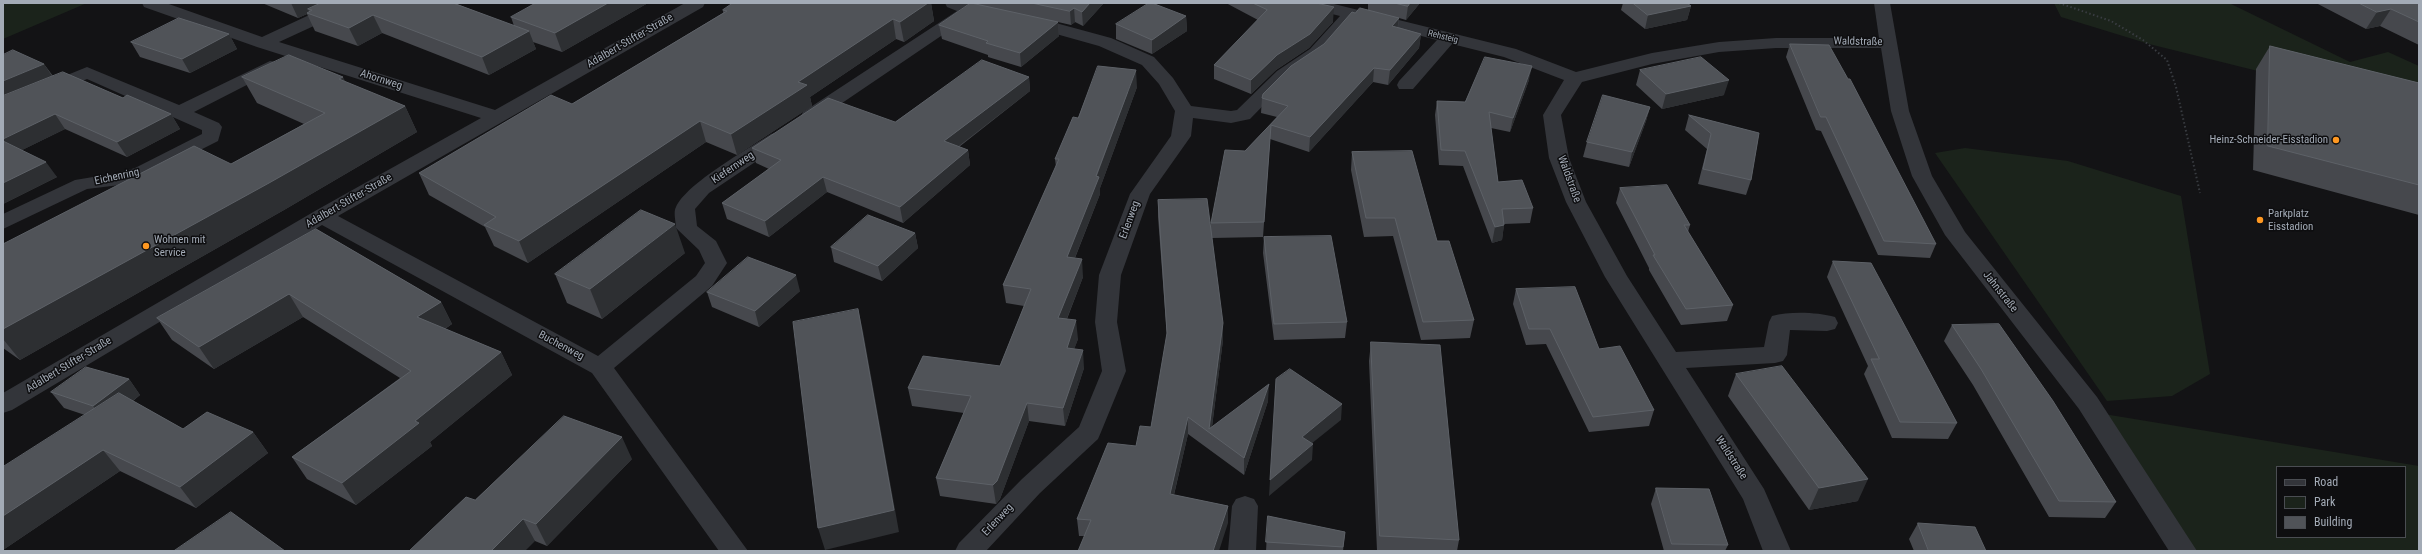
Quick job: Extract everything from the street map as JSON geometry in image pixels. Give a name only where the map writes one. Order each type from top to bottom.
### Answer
[{"type":"street","name":"Ahornweg","points":[[150,3],[263,43],[498,117]]},
{"type":"street","points":[[263,43],[349,3]]},
{"type":"street","name":"Adalbert-Stifter-Straße","points":[[3,404],[322,216],[697,3]]},
{"type":"street","name":"Rehsteig","points":[[1310,3],[1510,53],[1575,78]]},
{"type":"street","name":"Jahnstraße","points":[[1882,3],[1902,118],[1922,176],[1956,235],[2088,403],[2184,551]]},
{"type":"street","points":[[962,6],[1047,25],[1105,42],[1148,61],[1168,82],[1184,111],[1231,117],[1243,115],[1283,74],[1295,69],[1316,53],[1351,14]]},
{"type":"street","name":"Kiefernweg","points":[[600,367],[704,281],[716,263],[708,246],[687,228],[685,208],[702,189],[962,6]]},
{"type":"street","points":[[1406,85],[1448,38]]},
{"type":"street","name":"Waldstraße","points":[[1776,551],[1755,496],[1616,277],[1576,202],[1559,158],[1552,115],[1575,78],[1664,55],[1753,44],[1818,42],[1890,43]]},
{"type":"street","points":[[180,112],[296,53]]},
{"type":"street","name":"Eichenring","points":[[3,108],[87,72],[212,127],[211,137],[142,172],[120,179],[82,184],[3,222]]},
{"type":"street","name":"Erlenweg","points":[[969,551],[1031,486],[1089,432],[1114,371],[1106,322],[1110,275],[1140,194],[1181,136],[1184,111]]},
{"type":"street","name":"Buchenweg","points":[[322,216],[600,367],[734,551]]},
{"type":"street","points":[[1670,361],[1775,355],[1780,322],[1827,323]]},
{"type":"street","points":[[1242,551],[1245,506]]},
{"type":"path","points":[[2059,3],[2111,21],[2143,40],[2167,60],[2176,87],[2200,193]]},
{"type":"green space","points":[[3,3],[87,3],[3,39]]},
{"type":"green space","points":[[2054,3],[2229,3],[2350,62],[2388,52],[2419,66],[2419,111],[2149,44],[2061,17]]},
{"type":"green space","points":[[1965,148],[2068,161],[2181,196],[2210,374],[2172,396],[2107,401],[1935,153]]},
{"type":"green space","points":[[2104,414],[2419,466],[2419,551],[2192,551]]},
{"type":"building","points":[[321,3],[453,3],[529,31],[482,57],[373,15],[349,28],[307,13],[312,10],[308,9]]},
{"type":"building","points":[[536,3],[608,3],[555,33],[511,17]]},
{"type":"building","points":[[733,3],[928,3],[900,22],[893,19],[798,82],[807,85],[731,134],[700,121],[519,241],[484,225],[496,217],[419,173],[551,95],[572,104],[727,11],[723,10]]},
{"type":"building","points":[[971,3],[1058,22],[1020,53],[986,43],[988,41],[939,25]]},
{"type":"building","points":[[1032,3],[1090,3],[1082,12],[1074,8],[1070,11]]},
{"type":"building","points":[[1149,3],[1186,16],[1152,40],[1116,24]]},
{"type":"building","points":[[1253,3],[1316,3],[1334,7],[1310,34],[1277,55],[1251,80],[1214,65],[1267,10]]},
{"type":"building","points":[[1395,3],[1410,3],[1408,6]]},
{"type":"building","points":[[1633,3],[1687,3],[1691,6],[1648,15]]},
{"type":"building","points":[[2359,3],[2419,3],[2419,22],[2391,9],[2377,12]]},
{"type":"building","points":[[1360,8],[1399,18],[1392,26],[1421,34],[1390,70],[1374,68],[1310,137],[1271,125],[1264,222],[1211,223],[1225,150],[1245,151],[1288,106],[1262,98],[1263,94],[1291,66],[1324,44],[1352,12],[1355,13]]},
{"type":"building","points":[[179,18],[229,34],[182,59],[131,42]]},
{"type":"building","points":[[1790,44],[1829,45],[1848,79],[1850,79],[1936,244],[1884,241],[1826,117],[1821,117]]},
{"type":"building","name":"Heinz-Schneider-Eisstadion","points":[[2270,46],[2419,83],[2419,185],[2268,146]]},
{"type":"building","points":[[13,50],[44,64],[3,81],[3,55]]},
{"type":"building","points":[[289,55],[343,77],[339,79],[405,106],[269,183],[3,329],[3,244],[194,146],[231,164],[325,113],[242,77]]},
{"type":"building","points":[[1485,57],[1532,66],[1513,118],[1489,112],[1498,182],[1522,180],[1533,208],[1502,209],[1504,225],[1495,227],[1465,151],[1441,150],[1437,101],[1465,102]]},
{"type":"building","points":[[1701,57],[1729,80],[1666,94],[1640,70]]},
{"type":"building","points":[[982,60],[1029,77],[944,141],[968,150],[900,207],[823,177],[765,221],[722,203],[781,160],[752,148],[828,98],[895,122]]},
{"type":"building","points":[[1098,66],[1136,70],[1096,176],[1099,177],[1067,257],[1082,259],[1058,318],[1076,320],[1067,348],[1083,350],[1063,408],[1027,403],[997,481],[993,485],[936,478],[971,396],[908,388],[923,356],[1000,366],[1031,289],[1003,285],[1059,159],[1055,159],[1073,117],[1078,118]]},
{"type":"building","points":[[63,72],[123,98],[127,95],[171,114],[117,142],[55,114],[3,139],[3,96]]},
{"type":"building","points":[[1603,95],[1650,107],[1632,152],[1587,142]]},
{"type":"building","points":[[1689,115],[1759,133],[1751,180],[1703,169],[1711,134]]},
{"type":"building","points":[[3,141],[46,162],[3,183]]},
{"type":"building","points":[[1412,151],[1437,241],[1449,241],[1474,320],[1423,322],[1395,218],[1366,218],[1352,152]]},
{"type":"building","points":[[1667,185],[1690,225],[1684,225],[1733,305],[1686,309],[1653,255],[1655,255],[1620,188]]},
{"type":"building","points":[[1207,199],[1223,323],[1209,429],[1269,384],[1244,458],[1188,417],[1170,494],[1228,506],[1213,551],[1078,551],[1091,520],[1077,519],[1108,443],[1136,446],[1140,426],[1151,427],[1167,333],[1158,200]]},
{"type":"building","points":[[641,210],[675,224],[590,289],[555,274]]},
{"type":"building","points":[[868,215],[915,233],[878,266],[831,247]]},
{"type":"building","points":[[316,229],[441,302],[417,317],[501,352],[415,421],[419,423],[342,483],[292,457],[411,371],[289,294],[199,347],[157,318]]},
{"type":"building","points":[[1331,236],[1347,322],[1274,324],[1264,237]]},
{"type":"building","points":[[748,257],[796,275],[755,311],[707,292]]},
{"type":"building","points":[[1833,261],[1871,263],[1957,423],[1900,422],[1871,359],[1879,359]]},
{"type":"building","points":[[1575,287],[1599,349],[1620,346],[1654,410],[1593,417],[1550,329],[1529,329],[1516,289]]},
{"type":"building","points":[[858,309],[894,510],[818,528],[793,322]]},
{"type":"building","points":[[1999,324],[2053,401],[2116,502],[2059,501],[1981,369],[1952,325]]},
{"type":"building","points":[[1371,342],[1440,345],[1459,540],[1380,536]]},
{"type":"building","points":[[1782,366],[1868,479],[1819,488],[1736,374]]},
{"type":"building","points":[[86,367],[129,379],[93,406],[51,392]]},
{"type":"building","points":[[1290,369],[1342,404],[1302,437],[1313,444],[1270,480],[1276,379]]},
{"type":"building","points":[[119,393],[183,429],[207,412],[253,432],[180,487],[103,450],[3,516],[3,467]]},
{"type":"building","points":[[564,416],[622,437],[536,524],[523,519],[491,551],[409,551],[466,497],[475,500]]},
{"type":"building","points":[[1656,488],[1709,489],[1728,545],[1672,544]]},
{"type":"building","points":[[231,512],[285,551],[174,551]]},
{"type":"building","points":[[1268,516],[1345,532],[1343,547],[1266,542]]},
{"type":"building","points":[[1918,523],[1975,527],[1986,551],[1929,551]]},
{"type":"place","name":"Heinz-Schneider-Eisstadion","points":[[2336,140]]},
{"type":"place","name":"Parkplatz Eisstadion","points":[[2260,220]]},
{"type":"place","name":"Wohnen mit Service","points":[[146,246]]}]
